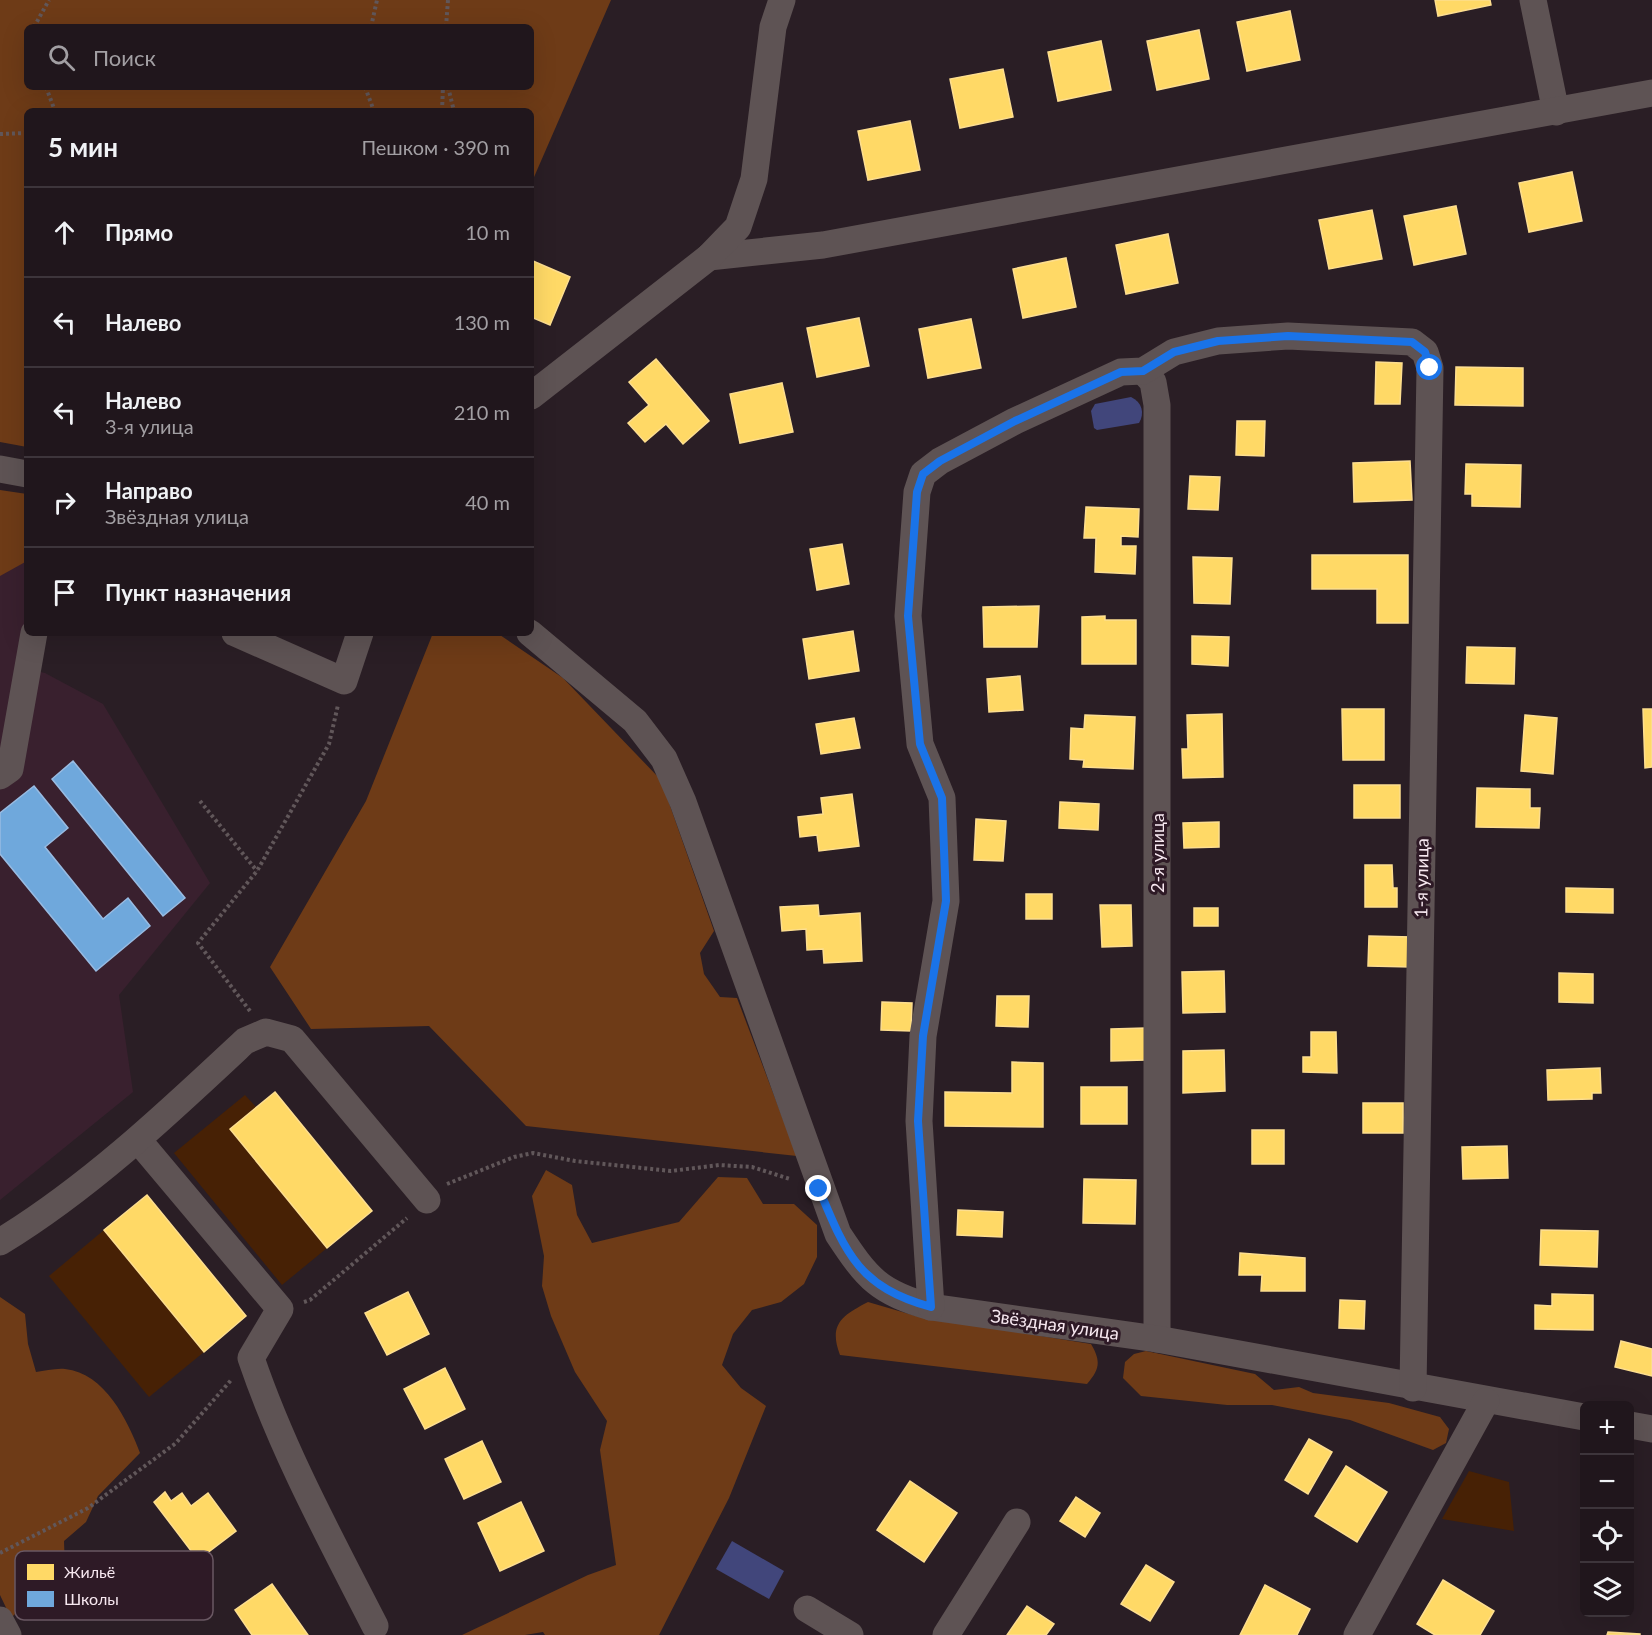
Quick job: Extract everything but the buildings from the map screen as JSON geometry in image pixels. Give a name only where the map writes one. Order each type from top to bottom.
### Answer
[{"type":"street","points":[[534,394],[709,257],[738,227],[754,179],[773,27],[782,0]]},
{"type":"street","points":[[1533,0],[1556,112]]},
{"type":"street","points":[[709,257],[823,245],[1652,93]]},
{"type":"street","name":"1-я улица","points":[[1143,371],[1174,352],[1207,344],[1288,336],[1412,342],[1425,352],[1430,368],[1413,1388]]},
{"type":"street","points":[[931,1307],[918,1121],[923,1036],[946,901],[942,798],[920,744],[908,616],[917,492],[923,474],[940,461],[1015,421],[1121,372],[1143,371]]},
{"type":"street","name":"2-я улица","points":[[1143,371],[1153,382],[1157,405],[1156,1339]]},
{"type":"street","points":[[0,469],[24,473]]},
{"type":"street","points":[[0,776],[10,769],[33,636]]},
{"type":"street","points":[[243,636],[344,681],[359,636]]},
{"type":"street","name":"Звёздная улица","points":[[534,636],[635,721],[664,759],[683,802],[819,1189],[838,1234],[857,1263],[876,1284],[902,1299],[931,1307],[1156,1339],[1580,1417]]},
{"type":"street","points":[[0,1242],[31,1223],[138,1140],[245,1041],[266,1032],[292,1039],[427,1200]]},
{"type":"street","points":[[138,1140],[280,1309],[251,1358],[300,1481],[375,1626]]},
{"type":"street","points":[[1357,1635],[1486,1401]]},
{"type":"street","points":[[1634,1426],[1652,1429]]},
{"type":"street","points":[[946,1635],[1017,1522]]},
{"type":"street","points":[[807,1609],[850,1635]]},
{"type":"street","points":[[0,1620],[8,1635]]},
{"type":"path","points":[[36,24],[49,0]]},
{"type":"path","points":[[373,24],[377,0]]},
{"type":"path","points":[[446,24],[448,0]]},
{"type":"path","points":[[46,90],[53,108]]},
{"type":"path","points":[[366,90],[373,108]]},
{"type":"path","points":[[442,108],[443,90]]},
{"type":"path","points":[[449,90],[453,108]]},
{"type":"path","points":[[0,134],[24,133]]},
{"type":"path","points":[[266,1032],[198,944],[256,871],[329,744],[344,681]]},
{"type":"path","points":[[200,801],[256,871]]},
{"type":"path","points":[[280,1309],[310,1300],[448,1183],[514,1157],[533,1153],[575,1161],[671,1171],[719,1165],[752,1167],[819,1189]]},
{"type":"path","points":[[0,1553],[88,1508],[176,1443],[251,1358]]},
{"type":"shaded area","points":[[0,0],[611,0],[534,177],[534,108],[24,108],[24,446],[0,442]]},
{"type":"shaded area","points":[[0,490],[24,494],[24,563],[0,576]]},
{"type":"shaded area","points":[[0,496],[24,500],[24,636],[19,667],[45,673],[103,704],[210,883],[119,995],[133,1092],[0,1200]]},
{"type":"shaded area","points":[[432,636],[501,636],[563,678],[661,780],[714,931],[700,953],[704,974],[720,997],[737,998],[797,1156],[526,1126],[429,1026],[311,1029],[270,967],[366,801]]},
{"type":"shaded area","points":[[245,1095],[256,1107],[230,1129],[327,1248],[282,1285],[174,1153]]},
{"type":"shaded area","points":[[546,1170],[572,1185],[577,1215],[592,1243],[679,1222],[718,1177],[747,1178],[763,1204],[794,1204],[817,1225],[817,1257],[804,1284],[781,1302],[752,1310],[733,1334],[722,1365],[741,1388],[766,1406],[729,1498],[659,1635],[545,1635],[543,1632],[525,1635],[462,1635],[588,1575],[616,1565],[600,1450],[607,1421],[575,1372],[551,1316],[542,1286],[544,1256],[532,1196]]},
{"type":"shaded area","points":[[104,1230],[204,1352],[149,1397],[49,1276]]},
{"type":"shaded area","points":[[0,1297],[25,1314],[28,1344],[36,1372],[65,1369],[79,1372],[92,1379],[113,1400],[122,1413],[140,1453],[98,1496],[86,1522],[64,1541],[64,1551],[15,1551],[15,1614],[11,1618],[0,1595]]},
{"type":"shaded area","points":[[868,1302],[916,1316],[1091,1344],[1098,1360],[1097,1369],[1087,1384],[840,1355],[836,1335],[840,1322],[851,1311]]},
{"type":"shaded area","points":[[1146,1351],[1255,1374],[1274,1390],[1299,1387],[1313,1393],[1389,1403],[1440,1417],[1449,1429],[1446,1443],[1433,1450],[1350,1420],[1272,1405],[1227,1405],[1141,1396],[1123,1378],[1125,1362],[1134,1354]]},
{"type":"shaded area","points":[[1469,1471],[1509,1482],[1514,1531],[1442,1519]]},
{"type":"water","points":[[1131,397],[1138,402],[1141,408],[1142,415],[1139,423],[1097,430],[1094,428],[1091,411],[1095,404]]},
{"type":"water","points":[[732,1541],[784,1571],[769,1599],[716,1569]]},
{"type":"route","points":[[819,1189],[838,1234],[857,1263],[876,1284],[902,1299],[931,1307],[918,1121],[923,1036],[946,901],[942,798],[920,744],[908,616],[917,492],[923,474],[940,461],[1015,421],[1121,372],[1143,371],[1174,352],[1218,341],[1288,336],[1412,342],[1425,352],[1430,368]]}]
